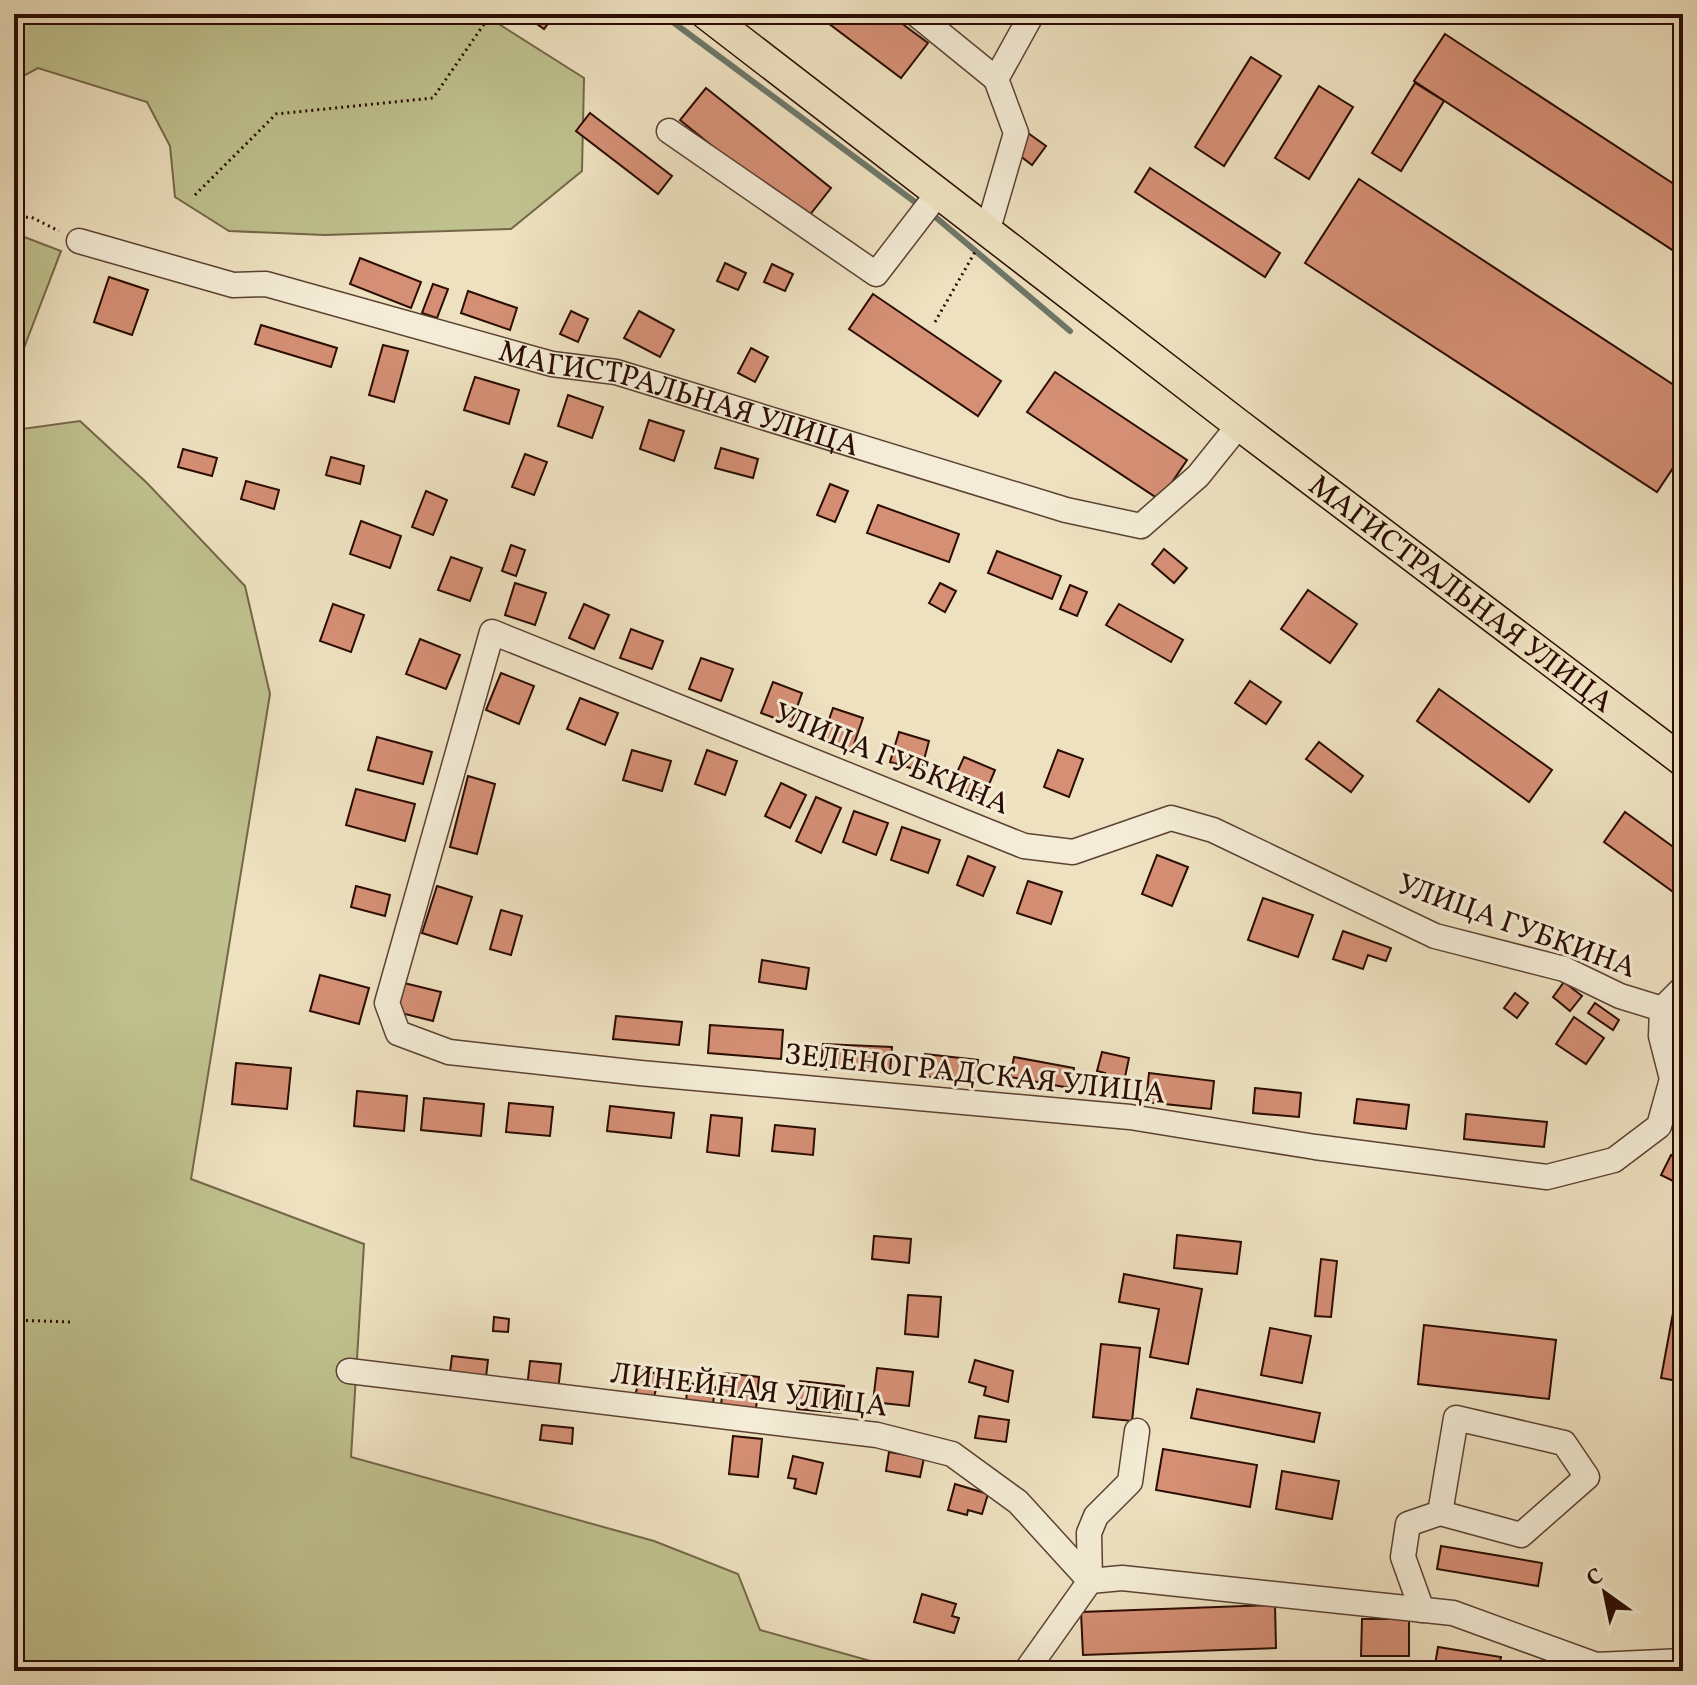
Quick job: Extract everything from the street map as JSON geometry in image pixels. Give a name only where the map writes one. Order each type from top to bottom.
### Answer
[{"type":"main road","name":"МАГИСТРАЛЬНАЯ УЛИЦА","points":[[706,14],[939,192],[983,238],[1239,425],[1683,761]]},
{"type":"street","points":[[916,14],[996,79],[1016,133],[983,238]]},
{"type":"street","points":[[996,79],[1032,14]]},
{"type":"street","points":[[669,131],[876,274],[939,192]]},
{"type":"street","name":"МАГИСТРАЛЬНАЯ УЛИЦА","points":[[79,241],[233,285],[266,284],[552,364],[616,372],[1066,510],[1141,526],[1198,476],[1239,425]]},
{"type":"street","name":"УЛИЦА ГУБКИНА","points":[[398,1033],[387,1003],[492,632],[1024,846],[1073,852],[1171,818],[1213,830],[1435,936],[1564,969],[1620,996],[1662,1009]]},
{"type":"street","points":[[1662,1009],[1683,988]]},
{"type":"street","name":"ЗЕЛЕНОГРАДСКАЯ УЛИЦА","points":[[398,1033],[449,1052],[640,1073],[1130,1117],[1315,1147],[1547,1177],[1614,1160],[1659,1126],[1672,1079],[1661,1036],[1662,1009]]},
{"type":"street","name":"ЛИНЕЙНАЯ УЛИЦА","points":[[349,1371],[877,1435],[952,1454],[1018,1502],[1090,1581]]},
{"type":"street","points":[[1422,1610],[1403,1557],[1408,1524],[1440,1513],[1521,1535],[1587,1477],[1564,1443],[1456,1418],[1440,1513]]},
{"type":"street","points":[[1026,1671],[1090,1581],[1089,1533],[1096,1516],[1130,1482],[1137,1431]]},
{"type":"street","points":[[1090,1581],[1122,1578],[1453,1613],[1596,1665],[1683,1661]]},
{"type":"path","points":[[195,195],[276,114],[433,98],[491,14]]},
{"type":"path","points":[[14,218],[31,217],[79,241]]},
{"type":"path","points":[[935,322],[983,238]]},
{"type":"path","points":[[14,1320],[70,1322]]},
{"type":"green space","points":[[14,14],[483,14],[584,78],[582,171],[511,229],[325,235],[229,231],[175,197],[170,146],[147,102],[38,68],[14,81]]},
{"type":"green space","points":[[14,233],[61,251],[14,374]]},
{"type":"green space","points":[[80,421],[147,483],[245,586],[270,694],[191,1179],[364,1244],[351,1457],[654,1541],[738,1574],[760,1630],[906,1671],[14,1671],[14,430]]},
{"type":"building","points":[[523,14],[555,14],[544,29]]},
{"type":"building","points":[[816,14],[889,14],[928,43],[901,78]]},
{"type":"building","points":[[1445,34],[1683,190],[1683,257],[1414,81]]},
{"type":"building","points":[[1251,57],[1281,76],[1224,166],[1195,147]]},
{"type":"building","points":[[1415,83],[1444,101],[1401,171],[1372,153]]},
{"type":"building","points":[[1319,86],[1353,107],[1309,179],[1275,158]]},
{"type":"building","points":[[706,88],[831,188],[805,221],[680,120]]},
{"type":"building","points":[[590,113],[672,176],[658,194],[576,131]]},
{"type":"building","points":[[1028,133],[1046,146],[1032,165],[1015,152]]},
{"type":"building","points":[[1150,168],[1280,253],[1265,277],[1135,192]]},
{"type":"building","points":[[1359,179],[1683,391],[1683,453],[1657,492],[1305,263]]},
{"type":"building","points":[[360,258],[421,282],[411,308],[350,284]]},
{"type":"building","points":[[725,263],[746,273],[738,290],[717,281]]},
{"type":"building","points":[[772,264],[793,274],[785,291],[764,282]]},
{"type":"building","points":[[109,277],[148,290],[132,335],[94,322]]},
{"type":"building","points":[[433,284],[448,289],[437,318],[422,313]]},
{"type":"building","points":[[468,291],[517,308],[510,330],[461,313]]},
{"type":"building","points":[[873,294],[1001,381],[978,416],[849,329]]},
{"type":"building","points":[[571,311],[588,319],[578,342],[560,334]]},
{"type":"building","points":[[639,311],[674,330],[660,357],[624,338]]},
{"type":"building","points":[[261,325],[337,348],[331,367],[255,344]]},
{"type":"building","points":[[383,345],[408,351],[394,402],[369,395]]},
{"type":"building","points":[[751,348],[768,357],[755,382],[738,373]]},
{"type":"building","points":[[1055,372],[1187,460],[1160,500],[1027,412]]},
{"type":"building","points":[[475,377],[519,390],[509,424],[464,410]]},
{"type":"building","points":[[568,395],[603,407],[592,438],[558,426]]},
{"type":"building","points":[[649,420],[684,431],[674,461],[640,449]]},
{"type":"building","points":[[721,448],[758,459],[753,478],[715,468]]},
{"type":"building","points":[[183,449],[217,458],[212,476],[178,467]]},
{"type":"building","points":[[525,454],[547,462],[534,495],[512,487]]},
{"type":"building","points":[[331,457],[364,466],[360,484],[326,475]]},
{"type":"building","points":[[246,481],[279,490],[274,509],[241,499]]},
{"type":"building","points":[[830,484],[848,491],[835,522],[817,515]]},
{"type":"building","points":[[426,491],[447,500],[433,535],[412,527]]},
{"type":"building","points":[[878,505],[959,534],[949,562],[867,533]]},
{"type":"building","points":[[361,521],[401,536],[390,568],[350,554]]},
{"type":"building","points":[[511,545],[525,550],[516,576],[502,571]]},
{"type":"building","points":[[1164,549],[1187,568],[1174,583],[1152,564]]},
{"type":"building","points":[[997,551],[1061,576],[1052,599],[988,573]]},
{"type":"building","points":[[451,557],[482,568],[470,601],[438,590]]},
{"type":"building","points":[[515,583],[546,593],[535,625],[505,615]]},
{"type":"building","points":[[940,583],[956,591],[945,612],[929,603]]},
{"type":"building","points":[[1070,585],[1087,592],[1077,616],[1060,609]]},
{"type":"building","points":[[1308,590],[1357,624],[1330,663],[1281,629]]},
{"type":"building","points":[[333,604],[364,615],[351,652],[320,641]]},
{"type":"building","points":[[584,604],[609,615],[594,649],[569,638]]},
{"type":"building","points":[[1119,604],[1183,640],[1171,662],[1106,625]]},
{"type":"building","points":[[631,629],[663,641],[652,669],[620,658]]},
{"type":"building","points":[[420,639],[460,655],[446,689],[406,674]]},
{"type":"building","points":[[701,658],[733,669],[721,701],[689,689]]},
{"type":"building","points":[[501,673],[534,686],[519,724],[486,710]]},
{"type":"building","points":[[1250,681],[1281,702],[1266,724],[1235,703]]},
{"type":"building","points":[[773,682],[802,693],[791,724],[761,713]]},
{"type":"building","points":[[1439,689],[1552,770],[1529,802],[1417,721]]},
{"type":"building","points":[[580,698],[618,713],[605,745],[567,729]]},
{"type":"building","points":[[833,708],[863,718],[852,750],[822,740]]},
{"type":"building","points":[[899,732],[929,741],[921,771],[890,762]]},
{"type":"building","points":[[377,737],[432,752],[423,784],[368,770]]},
{"type":"building","points":[[1319,742],[1363,776],[1351,792],[1306,759]]},
{"type":"building","points":[[632,750],[671,761],[662,791],[623,780]]},
{"type":"building","points":[[707,750],[737,761],[725,795],[695,784]]},
{"type":"building","points":[[1058,750],[1083,759],[1069,797],[1044,787]]},
{"type":"building","points":[[964,757],[995,770],[983,799],[951,786]]},
{"type":"building","points":[[468,776],[495,784],[477,854],[450,847]]},
{"type":"building","points":[[781,783],[806,795],[790,828],[765,816]]},
{"type":"building","points":[[356,789],[415,804],[405,841],[346,825]]},
{"type":"building","points":[[816,797],[841,808],[821,853],[796,841]]},
{"type":"building","points":[[854,811],[888,823],[876,855],[843,842]]},
{"type":"building","points":[[1625,812],[1683,854],[1683,899],[1604,842]]},
{"type":"building","points":[[902,827],[940,840],[928,873],[891,860]]},
{"type":"building","points":[[1157,855],[1188,867],[1172,906],[1142,894]]},
{"type":"building","points":[[968,856],[995,867],[983,896],[957,885]]},
{"type":"building","points":[[1028,881],[1062,892],[1051,924],[1017,913]]},
{"type":"building","points":[[356,886],[390,895],[385,916],[351,907]]},
{"type":"building","points":[[437,886],[472,897],[457,944],[422,933]]},
{"type":"building","points":[[1263,898],[1313,915],[1298,957],[1248,940]]},
{"type":"building","points":[[501,910],[522,916],[511,955],[490,949]]},
{"type":"building","points":[[1343,931],[1391,948],[1386,961],[1368,955],[1363,969],[1333,959]]},
{"type":"building","points":[[762,960],[809,968],[806,989],[759,982]]},
{"type":"building","points":[[320,975],[369,988],[359,1024],[310,1011]]},
{"type":"building","points":[[1564,982],[1582,996],[1570,1011],[1553,997]]},
{"type":"building","points":[[404,983],[441,992],[433,1021],[397,1012]]},
{"type":"building","points":[[1515,993],[1528,1003],[1517,1018],[1504,1008]]},
{"type":"building","points":[[1595,1003],[1619,1020],[1613,1030],[1588,1013]]},
{"type":"building","points":[[616,1016],[682,1022],[679,1045],[613,1039]]},
{"type":"building","points":[[1574,1017],[1604,1038],[1586,1064],[1556,1044]]},
{"type":"building","points":[[710,1025],[783,1030],[781,1059],[708,1053]]},
{"type":"building","points":[[823,1044],[892,1047],[890,1072],[821,1069]]},
{"type":"building","points":[[1102,1052],[1129,1058],[1125,1077],[1119,1076],[1114,1097],[1100,1094],[1105,1073],[1097,1071]]},
{"type":"building","points":[[925,1054],[978,1060],[976,1082],[923,1076]]},
{"type":"building","points":[[1014,1057],[1074,1068],[1070,1088],[1010,1077]]},
{"type":"building","points":[[236,1063],[291,1068],[287,1109],[232,1104]]},
{"type":"building","points":[[1149,1073],[1214,1081],[1211,1109],[1146,1102]]},
{"type":"building","points":[[1255,1088],[1301,1093],[1299,1117],[1253,1113]]},
{"type":"building","points":[[357,1091],[407,1096],[404,1131],[354,1126]]},
{"type":"building","points":[[424,1098],[484,1104],[481,1136],[421,1130]]},
{"type":"building","points":[[1357,1099],[1409,1105],[1406,1129],[1354,1123]]},
{"type":"building","points":[[509,1103],[553,1107],[550,1136],[506,1132]]},
{"type":"building","points":[[610,1106],[674,1113],[671,1138],[607,1131]]},
{"type":"building","points":[[1466,1114],[1547,1122],[1544,1147],[1464,1139]]},
{"type":"building","points":[[711,1115],[742,1118],[739,1156],[707,1152]]},
{"type":"building","points":[[775,1125],[815,1129],[813,1155],[772,1151]]},
{"type":"building","points":[[1671,1155],[1683,1161],[1683,1186],[1661,1175]]},
{"type":"building","points":[[1177,1235],[1241,1242],[1237,1274],[1174,1268]]},
{"type":"building","points":[[874,1236],[911,1239],[909,1263],[872,1259]]},
{"type":"building","points":[[1321,1259],[1337,1261],[1331,1317],[1315,1316]]},
{"type":"building","points":[[1124,1274],[1202,1289],[1188,1364],[1150,1357],[1159,1309],[1119,1302]]},
{"type":"building","points":[[908,1295],[941,1297],[938,1337],[905,1334]]},
{"type":"building","points":[[1676,1297],[1683,1298],[1683,1382],[1661,1378]]},
{"type":"building","points":[[494,1317],[509,1319],[508,1332],[493,1331]]},
{"type":"building","points":[[1424,1325],[1556,1340],[1549,1399],[1418,1384]]},
{"type":"building","points":[[1270,1328],[1311,1336],[1302,1383],[1261,1375]]},
{"type":"building","points":[[1101,1344],[1140,1348],[1132,1421],[1093,1417]]},
{"type":"building","points":[[452,1356],[488,1360],[486,1377],[450,1372]]},
{"type":"building","points":[[975,1360],[1013,1371],[1008,1402],[984,1395],[986,1387],[969,1382]]},
{"type":"building","points":[[530,1361],[561,1364],[558,1391],[527,1388]]},
{"type":"building","points":[[877,1368],[913,1372],[909,1406],[873,1402]]},
{"type":"building","points":[[643,1370],[671,1378],[667,1389],[657,1386],[653,1400],[635,1395]]},
{"type":"building","points":[[724,1373],[759,1377],[756,1409],[721,1406]]},
{"type":"building","points":[[800,1381],[844,1386],[841,1413],[797,1409]]},
{"type":"building","points":[[688,1383],[715,1387],[713,1404],[686,1401]]},
{"type":"building","points":[[1197,1389],[1320,1413],[1314,1442],[1191,1418]]},
{"type":"building","points":[[979,1416],[1009,1420],[1006,1442],[975,1438]]},
{"type":"building","points":[[542,1425],[573,1428],[572,1444],[540,1440]]},
{"type":"building","points":[[733,1436],[762,1439],[758,1477],[729,1474]]},
{"type":"building","points":[[1163,1449],[1257,1465],[1250,1507],[1156,1490]]},
{"type":"building","points":[[889,1452],[924,1458],[920,1477],[886,1471]]},
{"type":"building","points":[[793,1456],[823,1463],[816,1494],[794,1488],[796,1479],[788,1478]]},
{"type":"building","points":[[1282,1471],[1339,1481],[1332,1519],[1276,1509]]},
{"type":"building","points":[[955,1484],[988,1494],[982,1514],[968,1510],[967,1515],[948,1510]]},
{"type":"building","points":[[1441,1546],[1542,1563],[1538,1586],[1437,1569]]},
{"type":"building","points":[[922,1594],[956,1604],[952,1616],[959,1618],[954,1633],[914,1622]]},
{"type":"building","points":[[1275,1605],[1276,1648],[1083,1655],[1081,1612]]},
{"type":"building","points":[[1362,1619],[1409,1619],[1409,1656],[1361,1656]]},
{"type":"building","points":[[1438,1647],[1501,1657],[1499,1668],[1508,1671],[1477,1671],[1450,1666],[1449,1671],[1434,1671]]},
{"type":"waterway","points":[[662,14],[919,205]]},
{"type":"waterway","points":[[933,215],[1070,331]]}]
